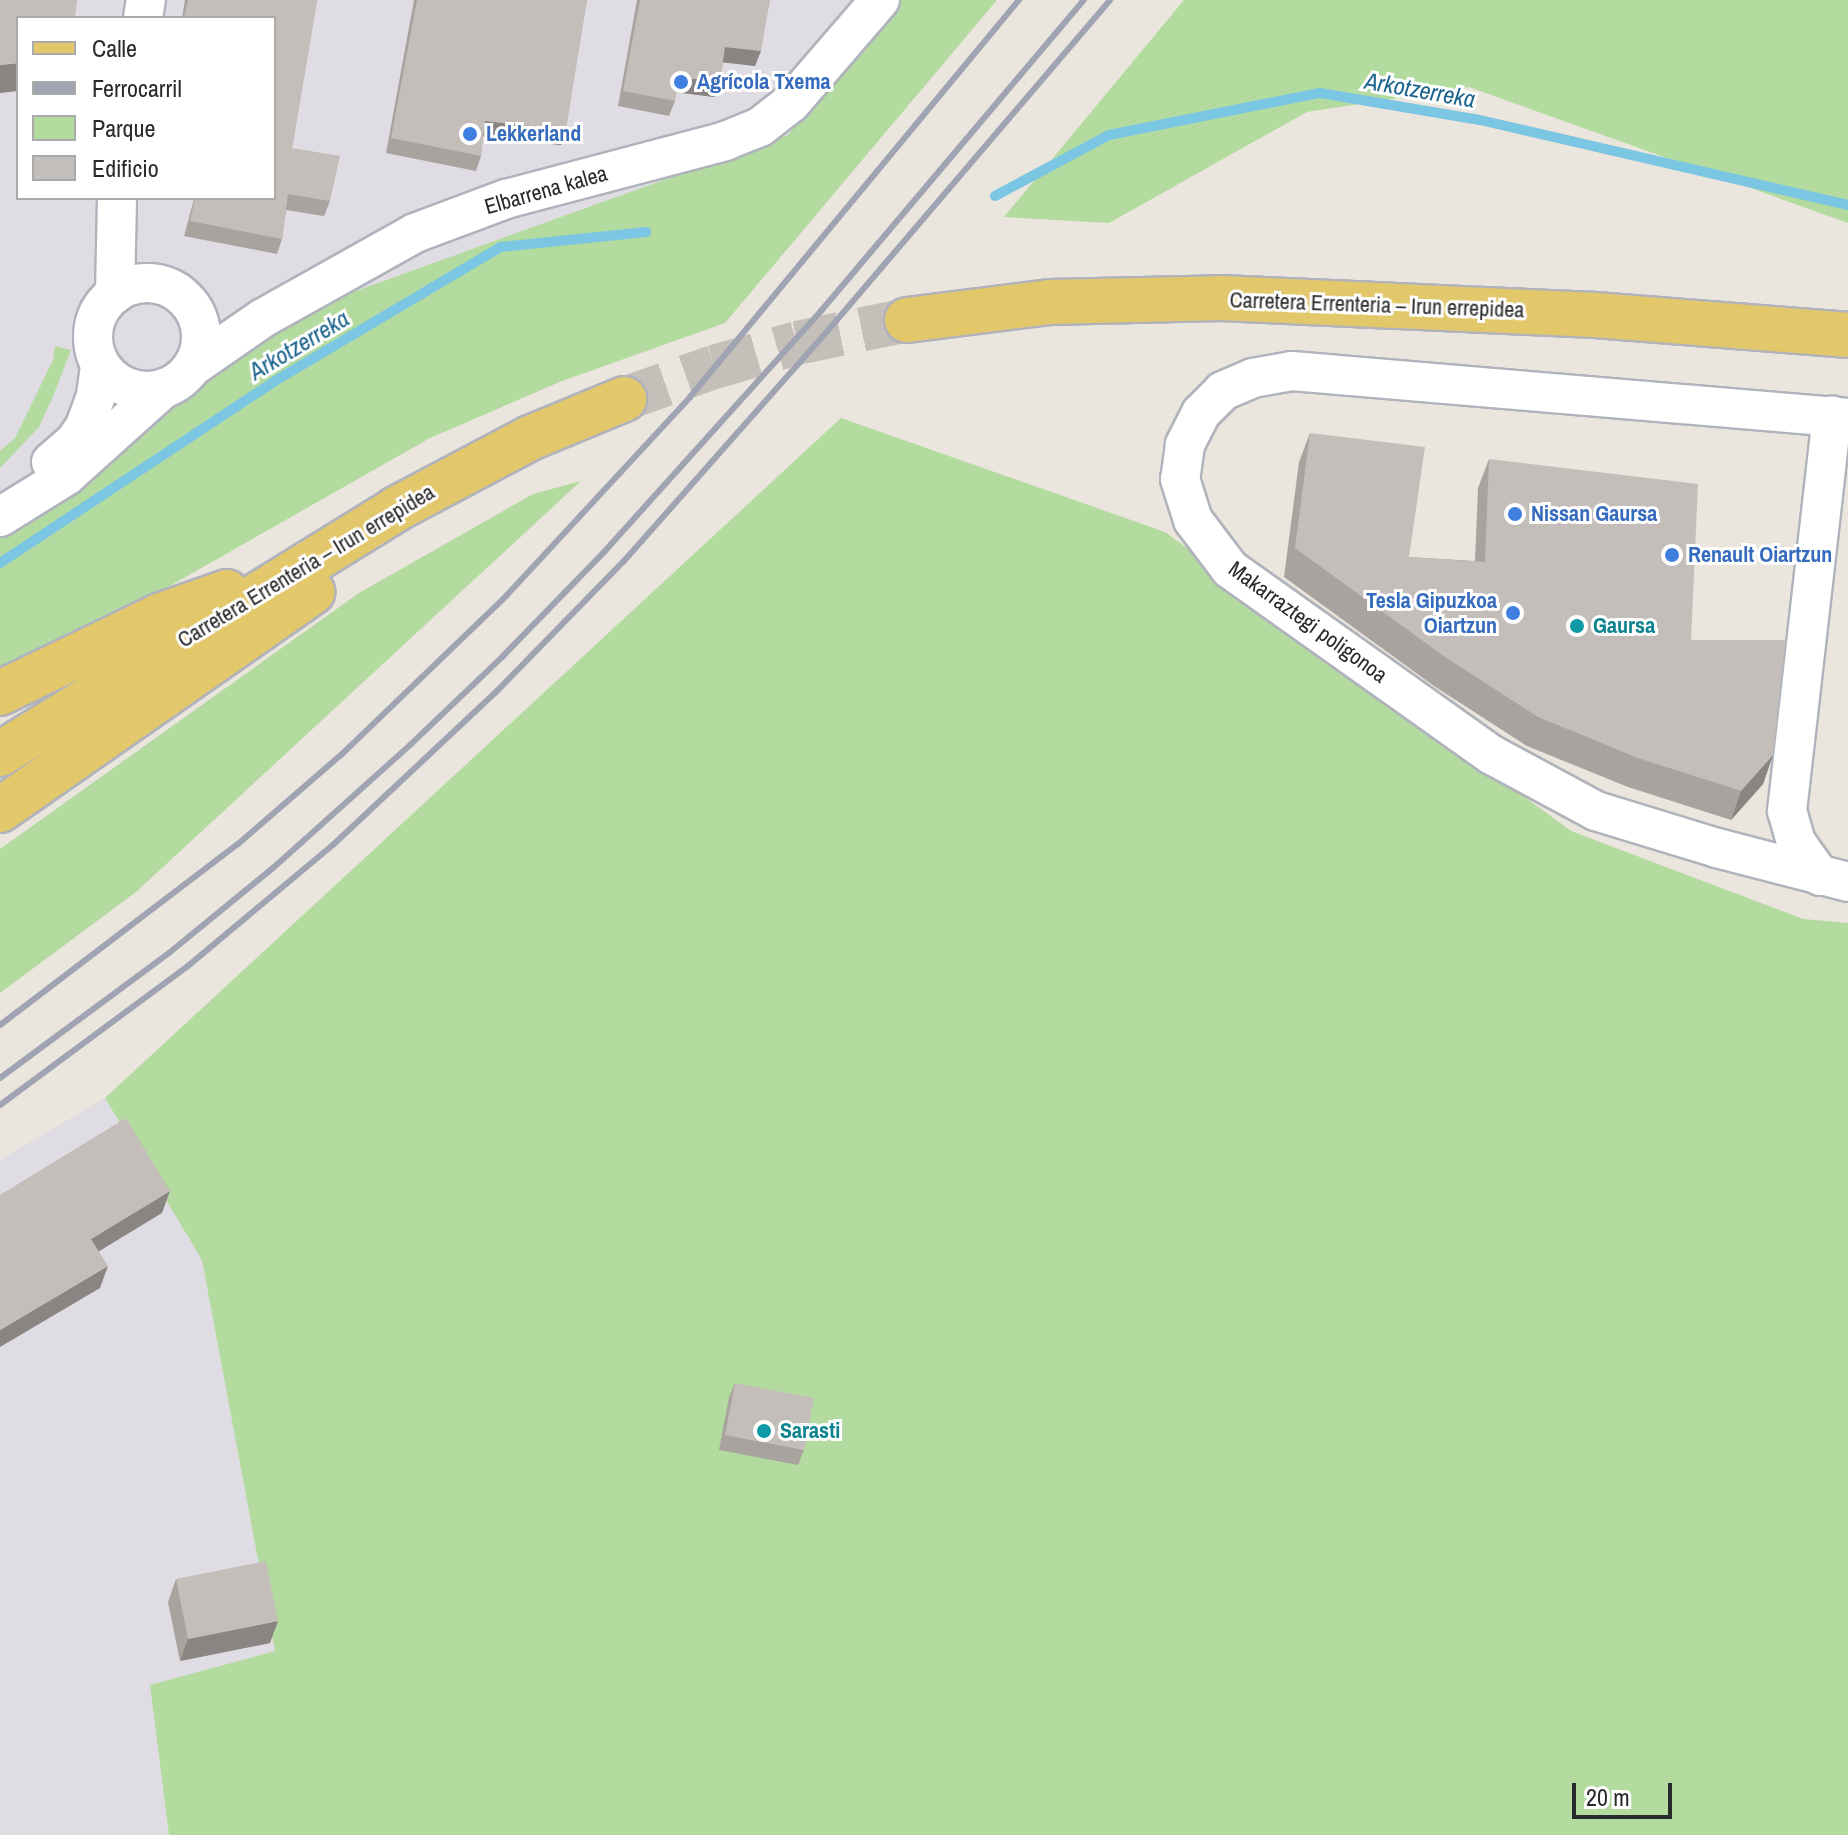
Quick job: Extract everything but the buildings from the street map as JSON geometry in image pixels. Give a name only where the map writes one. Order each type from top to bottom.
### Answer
[{"type":"main road","name":"Carretera Errenteria – Irun errepidea","points":[[907,320],[1050,302],[1221,298],[1580,314],[1848,335]]},
{"type":"main road","name":"Carretera Errenteria – Irun errepidea","points":[[0,754],[433,488],[530,438],[624,399]]},
{"type":"main road","points":[[0,810],[404,529],[433,488]]},
{"type":"main road","points":[[0,693],[159,616],[308,563]]},
{"type":"street","name":"Elbarrena kalea","points":[[0,517],[66,476],[178,378],[263,318],[415,233],[506,199],[725,141],[760,127],[791,103],[880,0]]},
{"type":"street","points":[[115,294],[117,200]]},
{"type":"street","points":[[0,497],[33,477],[75,441],[92,411],[100,365],[93,331],[98,314],[115,294],[139,283],[157,284],[187,301],[201,333],[199,351],[178,378],[146,391],[128,388],[100,365]]},
{"type":"street","name":"Makarraztegi poligonoa","points":[[1292,371],[1840,417],[1787,811],[1796,842],[1834,879],[1596,811],[1492,755],[1230,569],[1193,520],[1180,479],[1190,434],[1201,413],[1223,391],[1253,378],[1292,371]]},
{"type":"shaded area","points":[[0,0],[881,0],[788,135],[317,305],[0,527]]},
{"type":"shaded area","points":[[105,1098],[202,1259],[275,1651],[151,1685],[169,1835],[0,1835],[0,1160]]},
{"type":"green space","points":[[881,0],[997,0],[725,323],[562,381],[430,438],[115,617],[0,676],[0,527],[317,305],[788,135]]},
{"type":"green space","points":[[1184,0],[1848,0],[1848,223],[1469,87],[1307,112],[1109,223],[1004,217]]},
{"type":"green space","points":[[55,346],[71,350],[52,399],[39,427],[0,468],[0,451],[15,438],[53,360]]},
{"type":"green space","points":[[841,418],[1165,532],[1571,831],[1803,919],[1848,923],[1848,1835],[169,1835],[150,1685],[275,1651],[202,1260],[105,1098]]},
{"type":"green space","points":[[581,481],[136,892],[0,993],[0,849],[359,593],[533,494]]},
{"type":"waterway","name":"Arkotzerreka","points":[[995,196],[1109,135],[1320,93],[1480,120],[1848,205]]},
{"type":"waterway","name":"Arkotzerreka","points":[[0,563],[280,378],[501,247],[646,232]]},
{"type":"tunnel","points":[[624,399],[714,367],[797,343],[907,320]]},
{"type":"railway","points":[[0,1025],[238,844],[342,754],[506,596],[690,397],[1019,0]]},
{"type":"railway","points":[[0,1078],[169,953],[273,868],[410,745],[503,656],[604,552],[821,311],[1084,0]]},
{"type":"railway","points":[[0,1105],[188,966],[334,844],[496,692],[624,561],[836,321],[1110,0]]},
{"type":"place","name":"Agrícola Txema","points":[[681,82]]},
{"type":"place","name":"Lekkerland","points":[[470,134]]},
{"type":"place","name":"Nissan Gaursa","points":[[1515,514]]},
{"type":"place","name":"Renault Oiartzun","points":[[1672,555]]},
{"type":"place","name":"Tesla Gipuzkoa Oiartzun","points":[[1513,613]]},
{"type":"place","name":"Gaursa","points":[[1577,626]]},
{"type":"place","name":"Sarasti","points":[[764,1431]]}]
